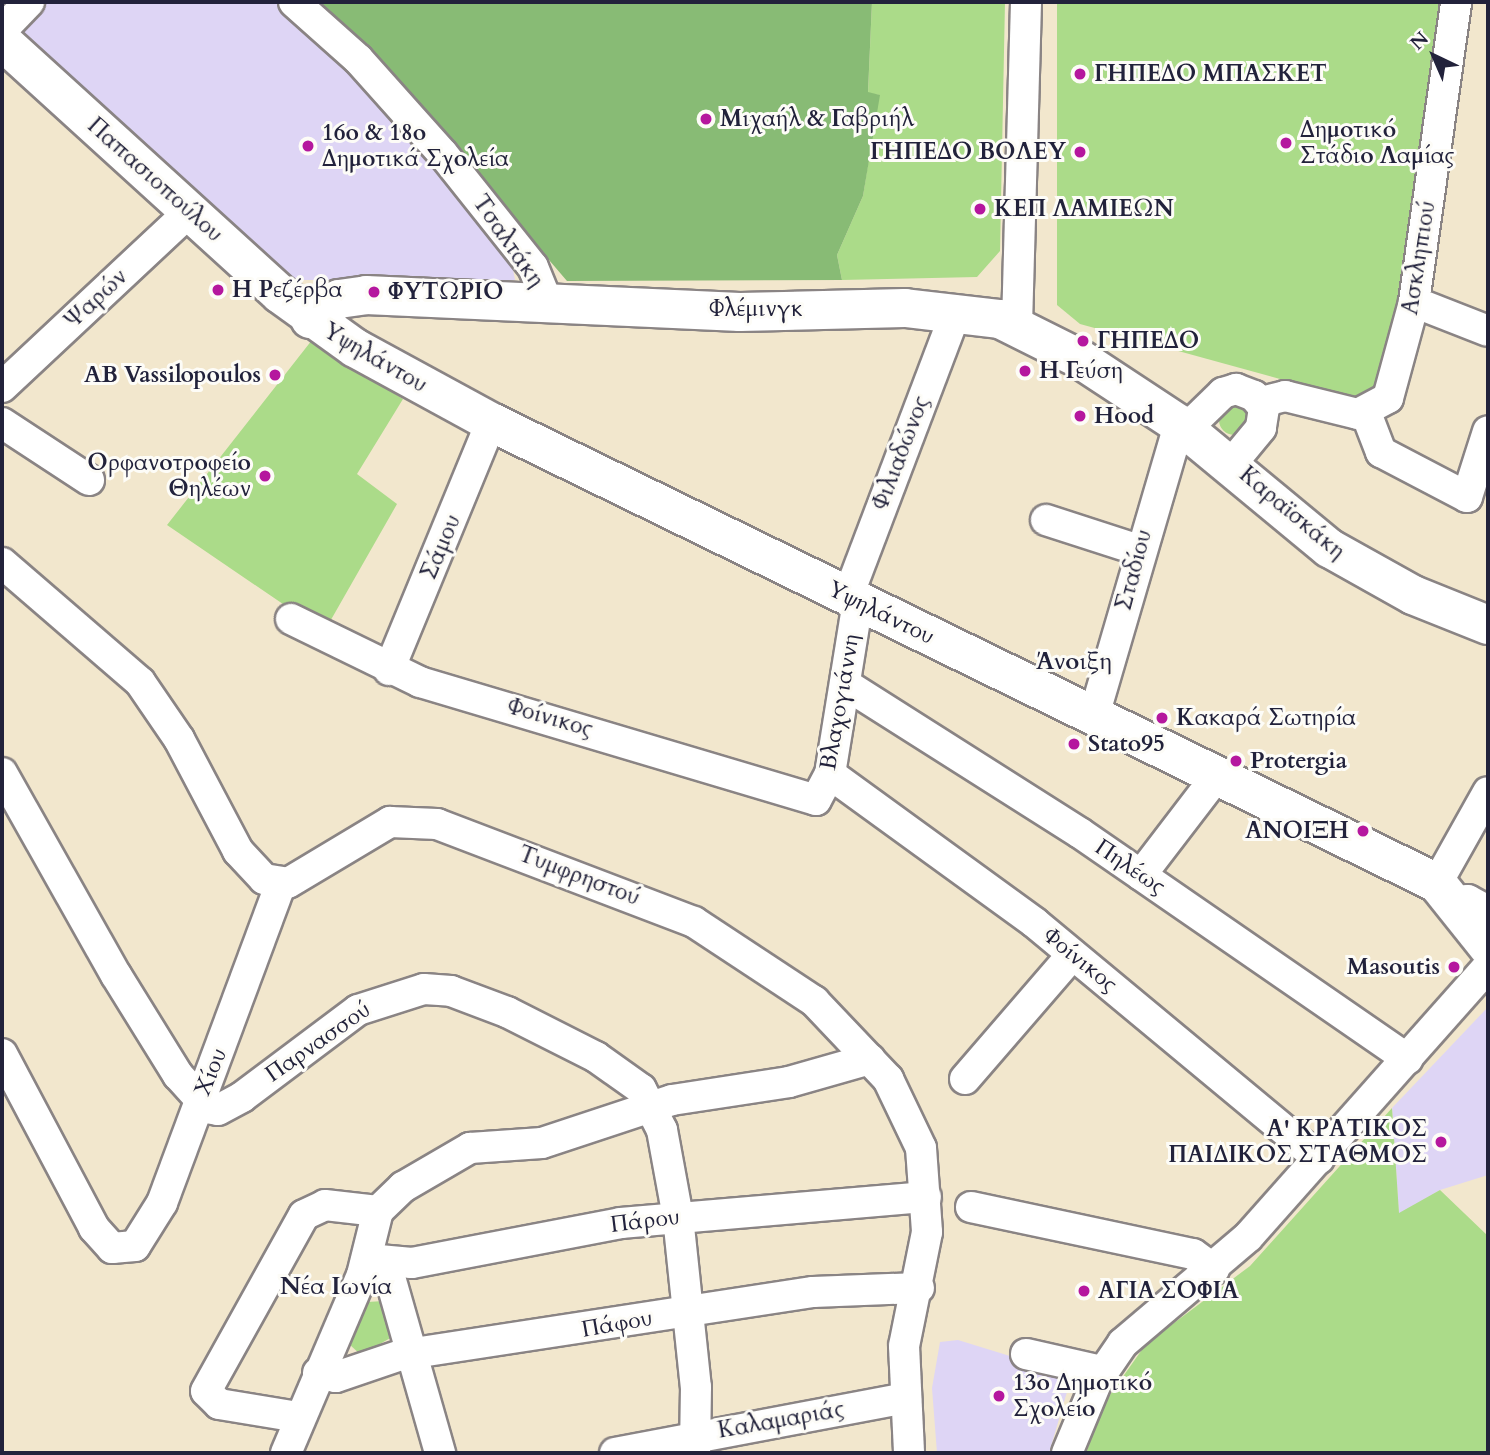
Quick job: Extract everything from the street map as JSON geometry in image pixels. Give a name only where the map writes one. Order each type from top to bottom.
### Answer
[{"type":"main road","name":"Παπασιοπούλου","points":[[2,41],[310,319]]},
{"type":"main road","name":"Φλέμινγκ","points":[[310,319],[339,299],[366,295],[546,299],[740,312],[956,311],[1017,325],[1182,426]]},
{"type":"main road","name":"Υψηλάντου","points":[[310,319],[491,422],[1459,899],[1488,947]]},
{"type":"main road","name":"Καραϊσκάκη","points":[[1182,426],[1232,463],[1329,548],[1404,590],[1488,625]]},
{"type":"street","points":[[2,30],[29,2]]},
{"type":"street","name":"Τσαλτάκη","points":[[294,2],[365,67],[443,155],[533,267],[546,299]]},
{"type":"street","points":[[1017,325],[1026,2]]},
{"type":"street","name":"Ασκληπιού","points":[[1366,413],[1382,404],[1396,382],[1413,302],[1459,3]]},
{"type":"street","name":"Ψαρών","points":[[2,387],[190,211]]},
{"type":"street","points":[[1413,302],[1488,331]]},
{"type":"street","name":"Φιλιαδώνος","points":[[853,599],[956,311]]},
{"type":"street","points":[[1182,426],[1223,393],[1243,391],[1261,402],[1285,396],[1366,413],[1381,452],[1468,497],[1488,431]]},
{"type":"street","points":[[1232,463],[1261,428],[1261,402]]},
{"type":"street","name":"Σάμου","points":[[389,670],[491,422]]},
{"type":"street","points":[[2,423],[89,480]]},
{"type":"street","name":"Σταδίου","points":[[1093,719],[1139,550],[1182,426]]},
{"type":"street","points":[[1046,520],[1139,550]]},
{"type":"street","points":[[2,563],[140,682],[248,866],[280,885]]},
{"type":"street","name":"Βλαχογιάννη","points":[[823,787],[845,684],[853,599]]},
{"type":"street","name":"Φοίνικος","points":[[291,619],[389,670],[823,787],[1072,955],[1319,1159]]},
{"type":"street","name":"Πηλέως","points":[[845,684],[1141,875],[1408,1059]]},
{"type":"street","points":[[2,774],[116,975],[200,1100]]},
{"type":"street","points":[[1141,875],[1216,777]]},
{"type":"street","points":[[1459,899],[1488,792]]},
{"type":"street","name":"Τυμφρηστού","points":[[280,885],[384,824],[405,820],[446,826],[713,931],[799,989],[870,1059],[915,1126],[926,1197],[919,1288],[904,1346],[909,1453]]},
{"type":"street","name":"Χίου","points":[[2,1054],[94,1228],[112,1248],[128,1250],[155,1220],[280,885]]},
{"type":"street","points":[[965,1079],[1072,955]]},
{"type":"street","points":[[1067,1453],[1102,1371],[1132,1333],[1214,1269],[1319,1159],[1488,967]]},
{"type":"street","name":"Παρνασσού","points":[[200,1100],[213,1109],[227,1106],[358,1010],[390,995],[434,989],[468,996],[550,1032],[627,1077],[654,1105]]},
{"type":"street","points":[[440,1453],[412,1353],[377,1261],[378,1211],[403,1187],[470,1148],[542,1143],[654,1105],[789,1082],[870,1059]]},
{"type":"street","points":[[654,1105],[678,1217],[695,1445]]},
{"type":"street","name":"Πάρου","points":[[377,1261],[678,1217],[926,1197]]},
{"type":"street","points":[[298,1417],[212,1402],[206,1391],[304,1215],[325,1205],[378,1211]]},
{"type":"street","points":[[971,1207],[1194,1254],[1214,1269]]},
{"type":"street","points":[[286,1453],[298,1417],[318,1373],[377,1261]]},
{"type":"street","name":"Πάφου","points":[[318,1373],[348,1374],[412,1353],[856,1286],[919,1288]]},
{"type":"street","points":[[1026,1354],[1102,1371]]},
{"type":"street","name":"Καλαμαριάς","points":[[615,1453],[695,1445],[906,1398]]},
{"type":"shaded area","name":"16ο & 18ο Δημοτικά Σχολεία","points":[[43,2],[278,2],[368,89],[512,264],[515,280],[294,280],[16,31]]},
{"type":"shaded area","name":"Α' ΚΡΑΤΙΚΟΣ ΠΑΙΔΙΚΟΣ ΣΤΑΘΜΟΣ","points":[[1488,1007],[1488,1175],[1440,1190],[1399,1214],[1392,1108]]},
{"type":"shaded area","name":"13ο Δημοτικό Σχολείο","points":[[958,1340],[1072,1375],[1049,1453],[937,1453],[932,1388],[940,1342]]},
{"type":"green space","points":[[309,2],[872,2],[868,92],[880,95],[863,196],[837,255],[842,280],[567,281],[466,163]]},
{"type":"green space","points":[[872,2],[1005,2],[1000,251],[977,277],[842,280],[837,255],[863,196],[879,95],[868,93]]},
{"type":"green space","points":[[1057,2],[1446,2],[1387,388],[1357,400],[1080,324],[1057,305]]},
{"type":"green space","points":[[312,340],[403,399],[357,474],[397,504],[324,632],[167,525]]},
{"type":"green space","points":[[1234,405],[1245,409],[1249,420],[1245,431],[1234,435],[1223,431],[1219,420],[1223,409]]},
{"type":"green space","points":[[1392,1108],[1399,1213],[1440,1190],[1488,1236],[1488,1453],[1086,1453],[1105,1402],[1146,1344],[1250,1266]]},
{"type":"green space","points":[[384,1301],[392,1337],[361,1355],[349,1344],[367,1302]]},
{"type":"place","name":"ΓΗΠΕΔΟ ΜΠΑΣΚΕΤ","points":[[1080,74]]},
{"type":"place","name":"Μιχαήλ & Γαβριήλ","points":[[706,119]]},
{"type":"place","name":"Δημοτικό Στάδιο Λαμίας","points":[[1286,143]]},
{"type":"place","name":"16ο & 18ο Δημοτικά Σχολεία","points":[[308,146]]},
{"type":"place","name":"ΓΗΠΕΔΟ ΒΟΛΕΥ","points":[[1080,152]]},
{"type":"place","name":"ΚΕΠ ΛΑΜΙΕΩΝ","points":[[980,209]]},
{"type":"place","name":"Η Ρεζέρβα","points":[[218,290]]},
{"type":"place","name":"ΦΥΤΩΡΙΟ","points":[[374,292]]},
{"type":"place","name":"ΓΗΠΕΔΟ","points":[[1083,341]]},
{"type":"place","name":"Η Γεύση","points":[[1025,371]]},
{"type":"place","name":"AB Vassilopoulos","points":[[275,375]]},
{"type":"place","name":"Hood","points":[[1080,416]]},
{"type":"place","name":"Ορφανοτροφείο Θηλέων","points":[[265,476]]},
{"type":"place","name":"Κακαρά Σωτηρία","points":[[1162,718]]},
{"type":"place","name":"Stato95","points":[[1074,744]]},
{"type":"place","name":"Protergia","points":[[1236,761]]},
{"type":"place","name":"ΑΝΟΙΞΗ","points":[[1363,831]]},
{"type":"place","name":"Masoutis","points":[[1454,967]]},
{"type":"place","name":"Α' ΚΡΑΤΙΚΟΣ ΠΑΙΔΙΚΟΣ ΣΤΑΘΜΟΣ","points":[[1441,1142]]},
{"type":"place","name":"ΑΓΙΑ ΣΟΦΙΑ","points":[[1084,1291]]},
{"type":"place","name":"13ο Δημοτικό Σχολείο","points":[[999,1396]]},
{"type":"district","name":"Άνοιξη","points":[[1074,662]]},
{"type":"district","name":"Νέα Ιωνία","points":[[336,1287]]}]
